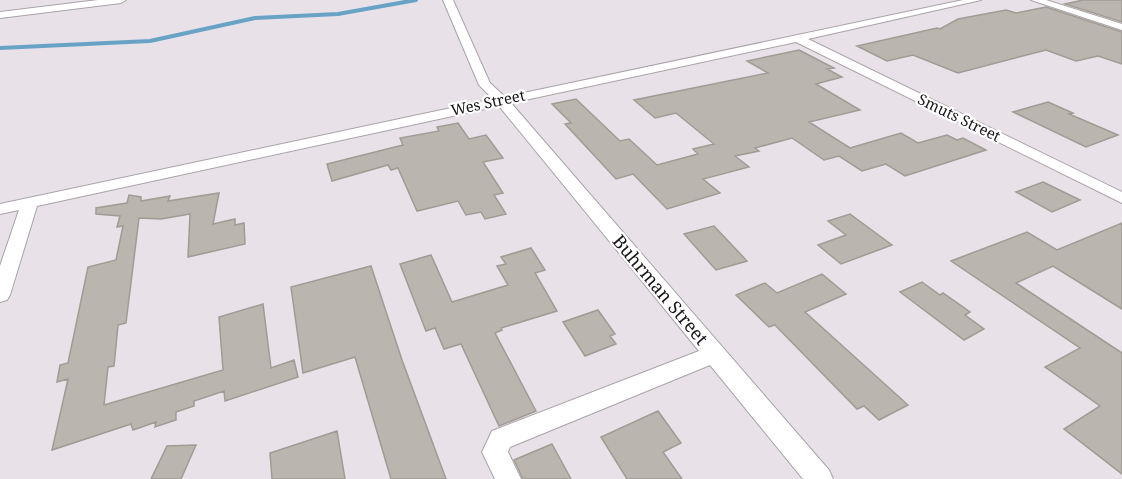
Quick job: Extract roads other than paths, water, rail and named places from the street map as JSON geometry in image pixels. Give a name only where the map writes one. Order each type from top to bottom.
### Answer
[{"type":"street","points":[[0,15],[121,0]]},
{"type":"street","name":"Buhrman Street","points":[[448,0],[485,85],[501,100],[820,479]]},
{"type":"street","name":"Wes Street","points":[[0,209],[976,0]]},
{"type":"street","points":[[1036,0],[1122,27]]},
{"type":"street","name":"Smuts Street","points":[[797,38],[1122,198]]},
{"type":"street","points":[[0,296],[30,202]]},
{"type":"street","points":[[508,479],[495,452],[501,439],[715,354]]},
{"type":"waterway","points":[[0,48],[150,41],[255,18],[338,14],[416,0]]}]
